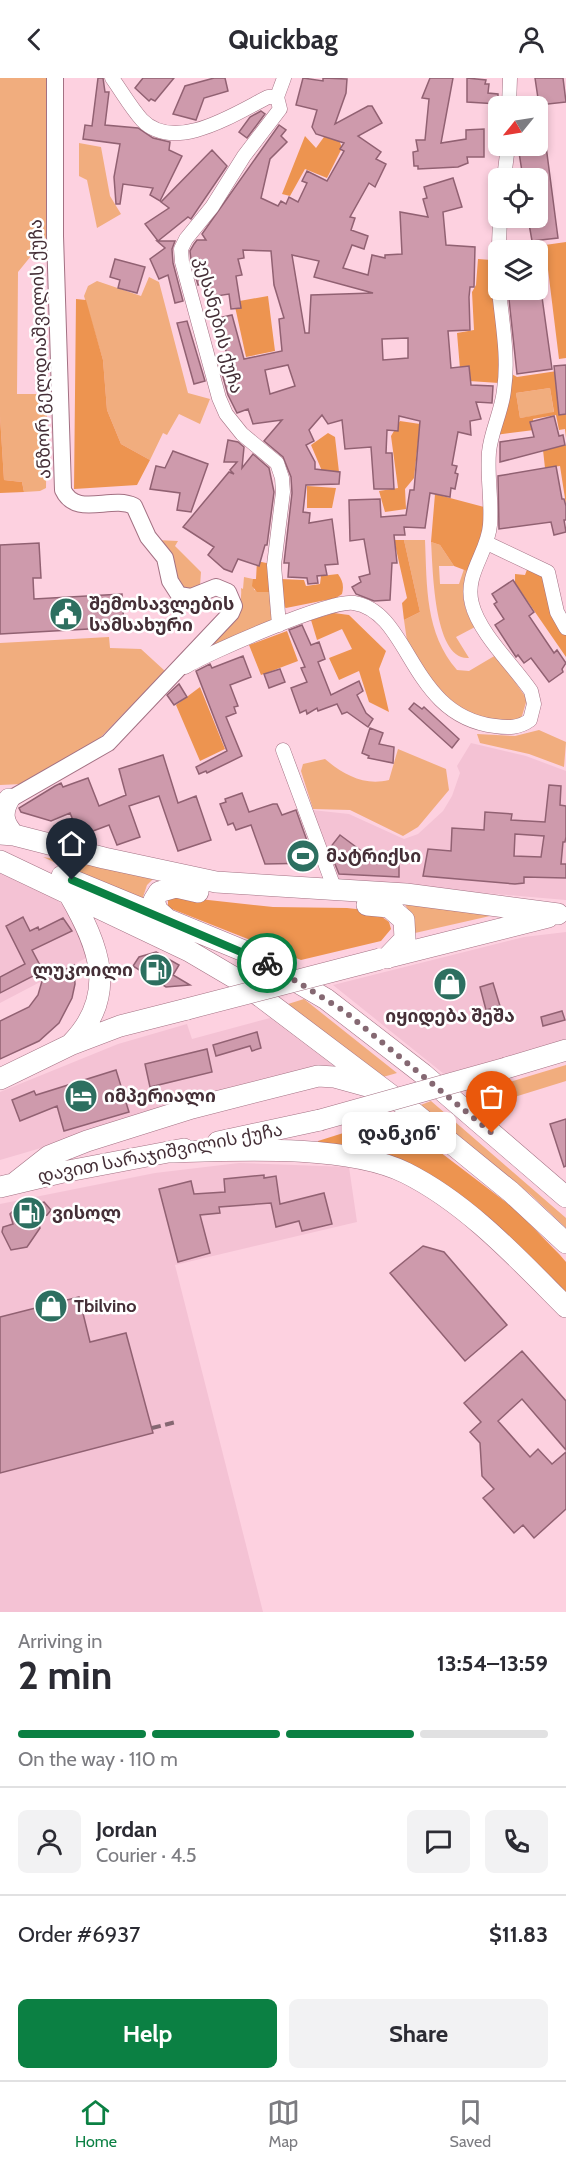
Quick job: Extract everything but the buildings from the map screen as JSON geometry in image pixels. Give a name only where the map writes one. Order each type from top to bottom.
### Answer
[{"type":"main road","points":[[5,802],[5,838]]},
{"type":"main road","points":[[5,838],[216,882],[406,894],[562,914]]},
{"type":"main road","points":[[5,838],[52,871],[244,951],[326,999],[423,1074],[566,1197]]},
{"type":"main road","points":[[0,861],[189,951],[240,981],[388,1092],[511,1192],[566,1243]]},
{"type":"main road","points":[[169,921],[157,910],[154,900],[159,892],[168,888],[270,901],[383,905],[400,915],[407,927],[405,939],[383,958]]},
{"type":"main road","points":[[69,894],[92,938],[100,976],[98,1000],[92,1015],[70,1045]]},
{"type":"main road","points":[[0,1079],[70,1045],[120,1026],[562,914]]},
{"type":"main road","name":"დავით სარაჯიშვილის ქუჩა","points":[[8,1184],[320,1120],[566,1050]]},
{"type":"main road","points":[[8,1184],[49,1156],[87,1141],[192,1108],[318,1076],[348,1080],[388,1092]]},
{"type":"main road","points":[[171,1152],[246,1151],[323,1155],[379,1163],[404,1172],[432,1187],[467,1214],[566,1307]]},
{"type":"street","name":"ანზორ გელდიაშვილის ქუჩა","points":[[5,802],[99,750],[178,672],[231,614],[234,606],[228,592],[216,587],[191,597],[179,595],[170,581],[165,558],[148,537],[134,506],[126,502],[79,505],[68,500],[63,490],[55,236],[55,78]]},
{"type":"street","points":[[112,78],[144,122],[157,129],[176,134],[198,130],[268,97],[277,97],[284,78]]},
{"type":"street","points":[[509,96],[510,78]]},
{"type":"street","name":"კესანების ქუჩა","points":[[277,97],[280,109],[244,156],[213,207],[186,239],[181,249],[182,262],[219,398],[226,414],[242,434],[277,463],[282,478],[283,492],[274,565],[279,625]]},
{"type":"street","points":[[178,672],[202,657],[279,625],[330,607],[353,603],[373,611],[393,632],[430,690],[446,707],[465,719],[482,725],[506,728],[525,724],[532,714],[534,704],[531,691],[481,624],[472,604],[473,571],[488,543],[490,445],[507,373],[501,300]]},
{"type":"street","points":[[488,543],[548,572],[557,612],[566,628]]},
{"type":"street","points":[[283,750],[335,890]]},
{"type":"shaded area","points":[[0,78],[48,78],[48,235],[18,272],[17,394],[47,394],[46,488],[40,491],[24,492],[22,482],[4,480],[0,416]]},
{"type":"shaded area","points":[[329,130],[338,137],[342,148],[327,178],[305,169],[290,196],[282,194],[305,136],[316,148]]},
{"type":"shaded area","points":[[79,143],[101,147],[110,196],[121,214],[97,228],[87,180],[79,176]]},
{"type":"shaded area","points":[[566,242],[566,358],[559,359],[548,269],[548,245]]},
{"type":"shaded area","points":[[478,259],[488,260],[488,300],[495,300],[501,365],[499,383],[469,381],[460,369],[457,333],[474,330],[472,292],[476,285]]},
{"type":"shaded area","points":[[149,277],[159,282],[188,393],[210,399],[200,424],[179,414],[167,435],[163,433],[150,460],[121,444],[107,410],[103,360],[84,296],[88,286],[97,281],[141,296]]},
{"type":"shaded area","points":[[268,296],[275,351],[246,357],[234,302]]},
{"type":"shaded area","points":[[76,299],[86,300],[103,360],[107,410],[121,444],[150,460],[137,485],[74,489]]},
{"type":"shaded area","points":[[557,371],[566,390],[566,438],[565,429],[559,430],[556,415],[533,419],[534,430],[495,435],[510,373],[517,377]],"holes":[[[550,388],[554,412],[520,418],[516,393]]]},
{"type":"shaded area","points":[[550,388],[554,413],[520,418],[516,393]]},
{"type":"shaded area","points":[[0,416],[4,480],[22,482],[24,492],[0,493]]},
{"type":"shaded area","points":[[400,421],[420,424],[414,478],[405,489],[406,509],[385,512],[379,491],[398,488],[391,436]]},
{"type":"shaded area","points":[[328,433],[335,437],[339,472],[322,471],[311,445]]},
{"type":"shaded area","points":[[566,445],[566,505],[560,466],[545,468],[543,450]]},
{"type":"shaded area","points":[[307,486],[336,488],[332,508],[307,508]]},
{"type":"shaded area","points":[[435,494],[484,507],[485,530],[467,571],[454,566],[440,545],[431,542]]},
{"type":"shaded area","points":[[156,540],[178,541],[175,546],[201,572],[200,586],[190,589],[180,586]]},
{"type":"shaded area","points":[[394,540],[404,540],[420,612],[404,620],[402,603],[407,598]]},
{"type":"shaded area","points":[[404,540],[425,540],[426,575],[433,625],[447,656],[457,670],[469,671],[496,655],[527,699],[522,716],[515,723],[483,720],[449,701],[430,682],[408,648],[404,620],[420,612]]},
{"type":"shaded area","points":[[431,542],[440,545],[454,566],[439,566],[440,584],[459,584],[464,569],[467,571],[464,587],[465,607],[475,627],[456,637],[469,658],[457,655],[448,645],[442,629],[434,590]]},
{"type":"shaded area","points":[[257,561],[271,564],[271,592],[257,592],[252,586],[253,579],[256,579]]},
{"type":"shaded area","points":[[529,564],[543,572],[566,631],[566,657],[515,583],[515,574],[525,575]]},
{"type":"shaded area","points":[[338,574],[343,588],[342,594],[336,598],[286,608],[281,605],[280,579],[304,580],[306,586],[320,584],[321,576]]},
{"type":"shaded area","points":[[244,577],[253,579],[254,590],[271,592],[274,619],[199,655],[234,617],[241,598]]},
{"type":"shaded area","points":[[334,613],[349,615],[386,651],[379,669],[389,712],[369,702],[359,671],[339,680],[329,658],[352,649],[342,629],[317,640],[311,620]]},
{"type":"shaded area","points":[[287,631],[298,661],[261,675],[249,645]]},
{"type":"shaded area","points":[[109,637],[110,648],[141,649],[165,671],[98,740],[22,784],[0,785],[0,643]]},
{"type":"shaded area","points":[[200,687],[225,749],[200,761],[176,705]]},
{"type":"shaded area","points":[[539,730],[566,742],[564,767],[529,754],[480,743],[477,734],[515,736]]},
{"type":"shaded area","points":[[471,743],[526,756],[566,771],[566,900],[335,880],[312,810],[349,814],[404,839],[418,834],[443,811],[452,796],[460,773],[457,766]]},
{"type":"shaded area","points":[[398,749],[446,769],[449,790],[418,827],[403,836],[350,810],[313,809],[301,771],[303,764],[325,759],[355,778],[371,782],[389,780]]},
{"type":"shaded area","points":[[43,857],[156,876],[147,885],[141,903]]},
{"type":"shaded area","points":[[0,868],[41,889],[73,912],[88,957],[0,1003]]},
{"type":"shaded area","points":[[172,896],[273,907],[347,908],[374,911],[389,922],[391,929],[381,941],[301,960],[172,909],[168,906],[168,899]]},
{"type":"shaded area","points":[[403,901],[489,914],[490,916],[415,933],[415,922]]},
{"type":"shaded area","points":[[566,932],[566,1041],[444,1074],[333,985],[524,937]]},
{"type":"shaded area","points":[[304,999],[397,1073],[383,1077],[288,1004]]},
{"type":"shaded area","points":[[270,1018],[346,1075],[65,1141],[0,1160],[0,1092],[118,1044],[187,1024],[192,1039]]},
{"type":"shaded area","points":[[566,1065],[566,1081],[479,1108],[466,1095]]},
{"type":"shaded area","points":[[431,1101],[566,1218],[566,1228],[530,1194],[418,1106]]},
{"type":"shaded area","points":[[394,1117],[515,1209],[560,1255],[566,1262],[566,1302],[453,1196],[320,1150],[318,1141]]},
{"type":"shaded area","points":[[239,1163],[349,1167],[357,1222],[175,1265],[263,1612],[0,1612],[0,1204],[155,1173]]},
{"type":"railway","points":[[152,1428],[176,1422]]},
{"type":"way so far","points":[[267,963],[344,1011],[492,1133]]},
{"type":"place","name":"შემოსავლების სამსახური","points":[[66,614]]},
{"type":"place","name":"მატრიქსი","points":[[303,856]]},
{"type":"place","name":"ლუკოილი","points":[[156,970]]},
{"type":"place","name":"იყიდება შეშა","points":[[450,984]]},
{"type":"place","name":"იმპერიალი","points":[[81,1096]]},
{"type":"place","name":"დანკინ'","points":[[492,1133]]},
{"type":"place","name":"ვისოლ","points":[[29,1213]]},
{"type":"place","name":"Tbilvino","points":[[51,1306]]},
{"type":"route","points":[[72,880],[244,951],[267,963]]}]
